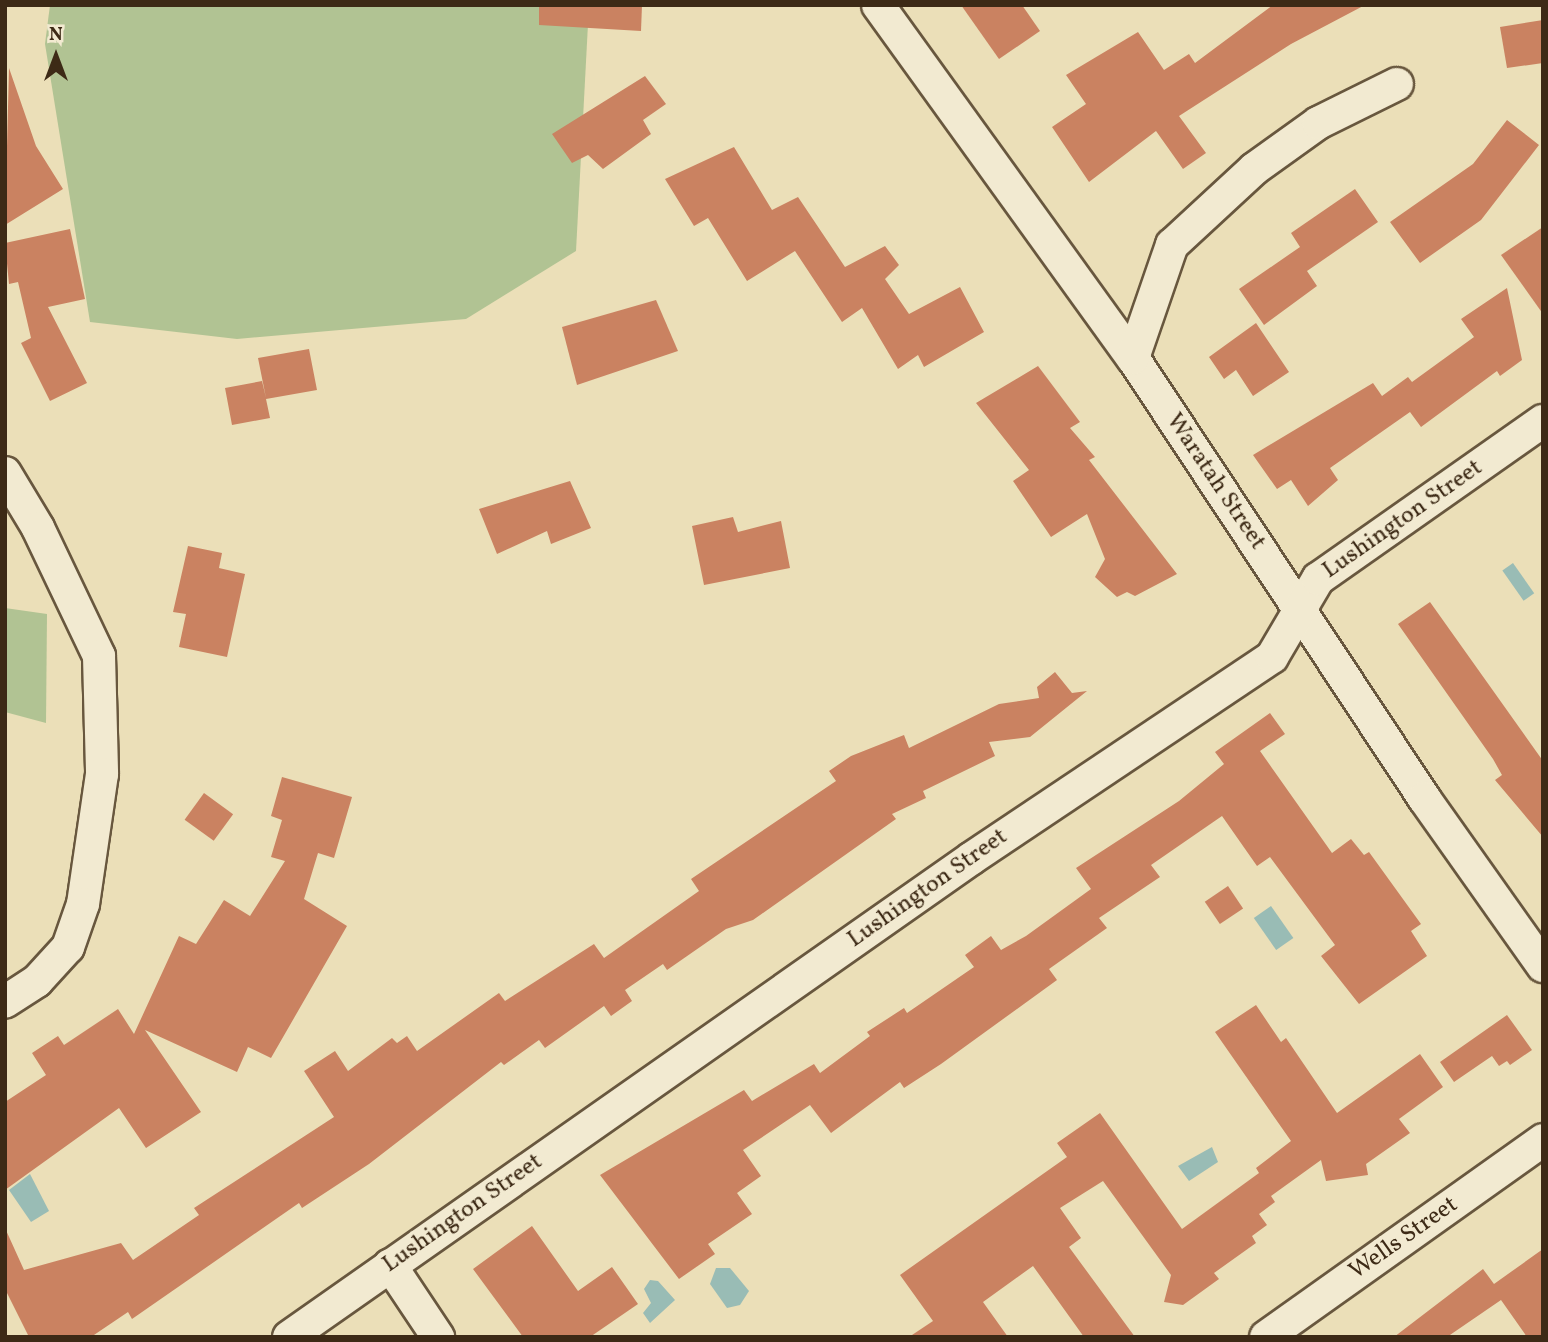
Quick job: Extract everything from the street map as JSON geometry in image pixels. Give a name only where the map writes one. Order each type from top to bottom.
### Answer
[{"type":"street","name":"Waratah Street","points":[[878,5],[1133,358],[1424,798],[1543,966]]},
{"type":"street","points":[[1133,358],[1172,245],[1254,169],[1318,123],[1397,84]]},
{"type":"street","name":"Lushington Street","points":[[289,1337],[972,858],[1272,657],[1302,612],[1318,579],[1543,421]]},
{"type":"street","points":[[5,473],[38,528],[99,656],[102,774],[83,904],[68,947],[37,981],[5,1002]]},
{"type":"street","name":"Wells Street","points":[[1266,1337],[1543,1140]]},
{"type":"street","points":[[390,1265],[438,1337]]},
{"type":"green space","points":[[50,5],[589,5],[576,251],[466,319],[237,339],[90,322],[45,44]]},
{"type":"green space","points":[[5,608],[47,614],[46,723],[5,712]]},
{"type":"water","points":[[1513,563],[1534,593],[1524,601],[1502,570]]},
{"type":"water","points":[[1271,906],[1293,938],[1276,950],[1254,918]]},
{"type":"water","points":[[1212,1147],[1218,1162],[1189,1181],[1178,1166]]},
{"type":"water","points":[[30,1174],[49,1211],[31,1222],[9,1190]]},
{"type":"water","points":[[716,1268],[730,1268],[749,1291],[740,1305],[727,1308],[710,1284]]},
{"type":"water","points":[[650,1280],[658,1281],[675,1300],[650,1323],[643,1313],[651,1303],[644,1289]]},
{"type":"building","points":[[539,5],[642,5],[641,31],[539,25]]},
{"type":"building","points":[[961,5],[1022,5],[1040,31],[999,59]]},
{"type":"building","points":[[1273,5],[1365,5],[1291,44],[1179,116],[1206,153],[1183,169],[1156,131],[1089,182],[1052,127],[1086,104],[1066,75],[1138,32],[1164,70],[1189,54],[1195,63]]},
{"type":"building","points":[[1543,20],[1543,63],[1507,68],[1500,27]]},
{"type":"building","points":[[9,68],[36,146],[63,189],[5,225]]},
{"type":"building","points":[[645,76],[666,104],[643,120],[651,134],[603,169],[588,155],[572,163],[552,134]]},
{"type":"building","points":[[1507,120],[1539,145],[1481,220],[1420,263],[1390,222],[1473,164]]},
{"type":"building","points":[[734,147],[772,210],[798,197],[845,267],[885,246],[899,265],[885,279],[909,314],[960,287],[984,332],[924,367],[918,355],[898,369],[862,308],[842,322],[795,251],[747,281],[708,218],[694,226],[665,179]]},
{"type":"building","points":[[1355,189],[1378,222],[1307,271],[1317,286],[1264,325],[1239,289],[1300,247],[1291,233]]},
{"type":"building","points":[[1543,227],[1543,314],[1501,255]]},
{"type":"building","points":[[70,229],[85,299],[48,307],[87,383],[50,401],[21,343],[31,338],[18,282],[9,284],[5,243]]},
{"type":"building","points":[[1507,288],[1522,360],[1500,376],[1497,371],[1421,427],[1410,412],[1330,468],[1338,480],[1308,506],[1291,480],[1277,489],[1253,455],[1373,383],[1382,396],[1408,377],[1412,382],[1474,337],[1461,319]]},
{"type":"building","points":[[656,300],[678,351],[577,385],[562,327]]},
{"type":"building","points":[[1256,323],[1289,372],[1253,396],[1236,370],[1224,379],[1209,357]]},
{"type":"building","points":[[309,349],[317,390],[266,399],[270,418],[232,425],[225,388],[262,381],[266,398],[258,358]]},
{"type":"building","points":[[1038,366],[1080,422],[1070,428],[1095,457],[1089,460],[1177,574],[1135,596],[1127,592],[1117,597],[1095,577],[1105,559],[1087,514],[1051,537],[1013,481],[1029,470],[976,403]]},
{"type":"building","points":[[570,481],[591,528],[551,544],[547,531],[497,554],[479,509]]},
{"type":"building","points":[[733,517],[738,532],[781,521],[790,568],[704,585],[692,526]]},
{"type":"building","points":[[188,546],[222,553],[219,568],[245,574],[227,657],[179,647],[186,614],[173,612]]},
{"type":"building","points":[[1430,602],[1543,761],[1543,837],[1495,780],[1502,775],[1493,759],[1398,624]]},
{"type":"building","points":[[1055,672],[1072,693],[1087,691],[1030,737],[989,742],[995,756],[923,791],[926,798],[892,814],[896,819],[753,920],[726,929],[667,970],[663,964],[625,990],[632,1001],[611,1016],[604,1006],[545,1048],[539,1040],[504,1065],[501,1062],[369,1164],[302,1208],[299,1203],[132,1319],[128,1312],[91,1337],[29,1337],[5,1289],[5,1228],[24,1270],[121,1243],[133,1260],[199,1215],[194,1208],[334,1117],[304,1071],[335,1051],[348,1071],[392,1038],[397,1043],[407,1036],[417,1051],[499,993],[505,1001],[594,944],[604,958],[699,891],[691,879],[836,781],[829,771],[851,756],[904,735],[909,748],[999,704],[1039,698],[1037,687]]},
{"type":"building","points":[[1270,713],[1285,734],[1260,751],[1332,853],[1351,839],[1364,855],[1369,852],[1421,924],[1411,931],[1427,956],[1359,1004],[1321,956],[1335,945],[1270,857],[1257,866],[1222,816],[1151,865],[1160,877],[1099,918],[1107,928],[1049,969],[1057,980],[941,1064],[904,1088],[900,1082],[831,1133],[810,1105],[743,1150],[761,1176],[737,1193],[752,1214],[708,1244],[715,1254],[679,1279],[600,1175],[744,1090],[752,1101],[814,1064],[820,1073],[870,1036],[867,1032],[904,1008],[907,1013],[974,967],[965,955],[991,936],[1001,950],[1026,936],[1091,889],[1076,868],[1179,801],[1224,764],[1215,752]]},
{"type":"building","points":[[282,777],[352,797],[334,858],[318,853],[304,899],[347,926],[271,1058],[248,1047],[237,1072],[145,1030],[201,1112],[146,1148],[119,1108],[5,1190],[5,1102],[46,1075],[32,1053],[58,1036],[64,1045],[118,1009],[134,1034],[179,936],[196,944],[224,900],[250,916],[285,861],[271,857],[282,820],[271,816]]},
{"type":"building","points":[[204,793],[233,814],[214,841],[185,820]]},
{"type":"building","points":[[1228,886],[1243,908],[1220,924],[1205,902]]},
{"type":"building","points":[[1256,1005],[1281,1042],[1286,1038],[1337,1113],[1420,1054],[1443,1087],[1399,1119],[1410,1133],[1366,1164],[1368,1175],[1326,1181],[1321,1160],[1271,1196],[1275,1202],[1259,1214],[1267,1225],[1252,1236],[1256,1243],[1214,1273],[1219,1279],[1183,1305],[1164,1302],[1171,1275],[1103,1181],[1060,1208],[1081,1238],[1069,1247],[1135,1337],[1084,1337],[1033,1266],[983,1302],[1008,1337],[909,1337],[933,1321],[900,1275],[1067,1157],[1057,1143],[1100,1113],[1182,1229],[1259,1173],[1256,1168],[1291,1141],[1215,1032]]},
{"type":"building","points":[[1507,1015],[1532,1050],[1510,1065],[1507,1061],[1499,1066],[1492,1056],[1454,1082],[1440,1062]]},
{"type":"building","points":[[532,1226],[578,1291],[612,1267],[638,1304],[590,1337],[523,1337],[473,1269]]},
{"type":"building","points":[[1543,1249],[1543,1337],[1527,1337],[1501,1300],[1447,1337],[1394,1337],[1483,1269],[1494,1284]]}]
